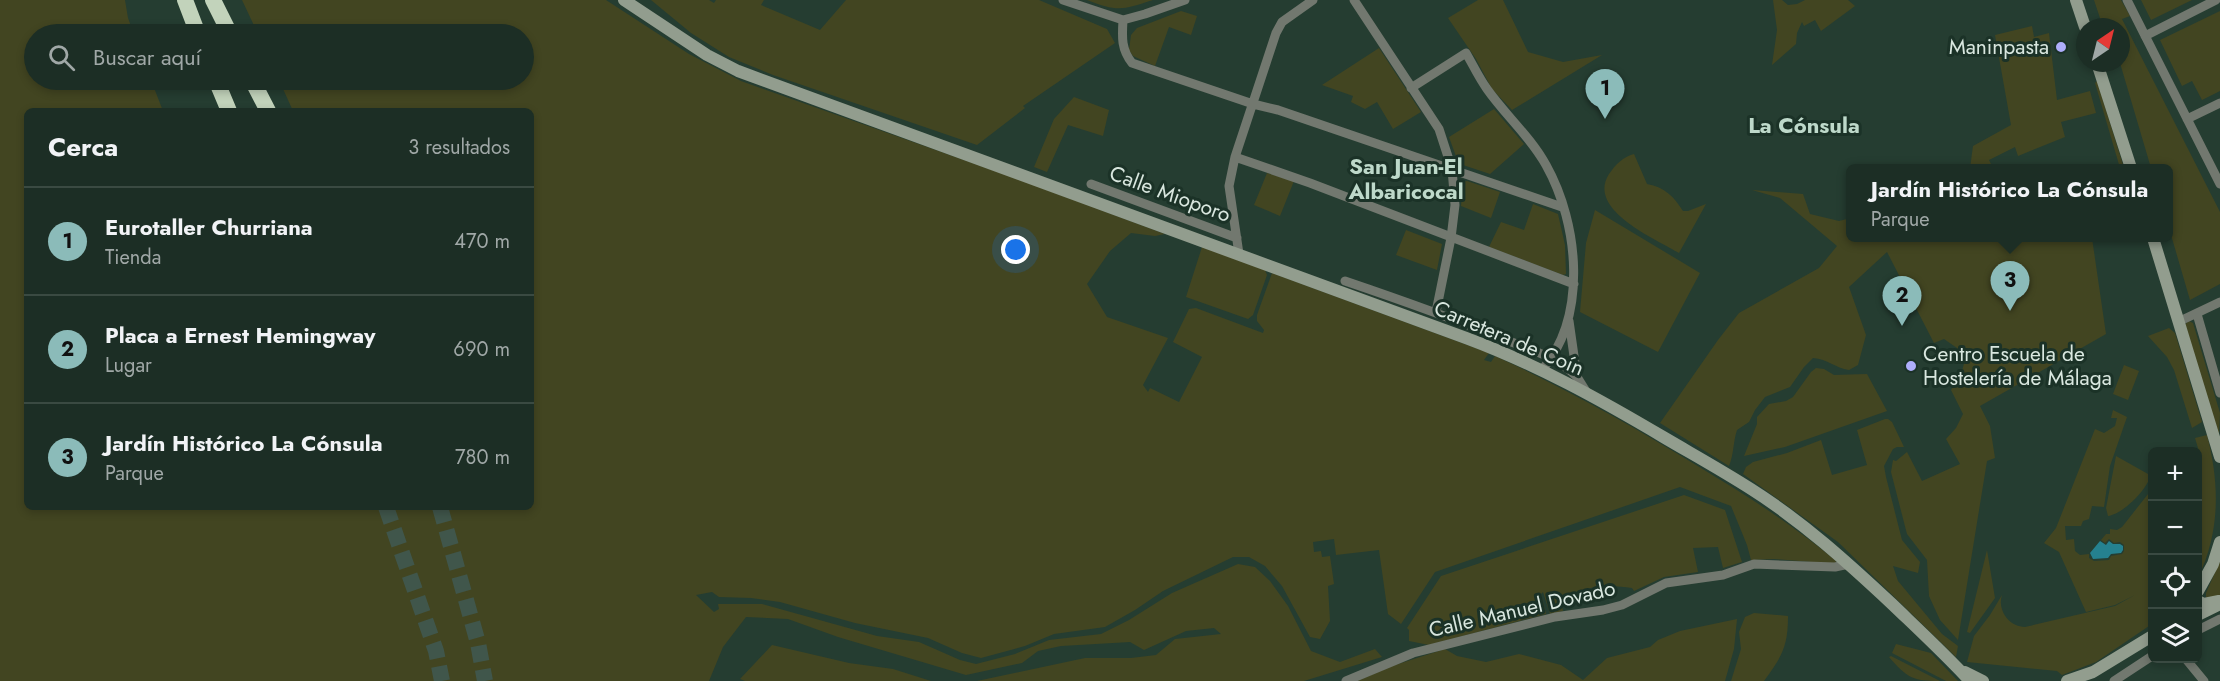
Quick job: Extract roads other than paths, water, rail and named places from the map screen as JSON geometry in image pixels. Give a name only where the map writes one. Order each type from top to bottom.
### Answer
[{"type":"highway","points":[[185,0],[194,24]]},
{"type":"highway","points":[[213,0],[225,24]]},
{"type":"highway","points":[[220,90],[228,108]]},
{"type":"highway","points":[[257,90],[266,108]]},
{"type":"street","name":"Carretera de Coín","points":[[624,0],[707,55],[738,70],[1504,352],[1542,370],[1587,393],[1751,489],[1818,537],[1970,681]]},
{"type":"street","points":[[1063,0],[1123,20],[1185,0]]},
{"type":"street","points":[[1239,254],[1229,186],[1235,158],[1276,33],[1282,22],[1313,0]]},
{"type":"street","points":[[1354,0],[1439,129],[1452,169],[1455,205],[1451,238],[1436,312]]},
{"type":"street","points":[[2076,0],[2082,18]]},
{"type":"street","points":[[2127,0],[2220,184]]},
{"type":"street","points":[[2145,36],[2216,0]]},
{"type":"street","points":[[1123,20],[1122,43],[1125,54],[1132,63],[1253,104],[1288,113],[1562,207]]},
{"type":"street","points":[[1412,88],[1466,53],[1486,88],[1527,135],[1547,167],[1562,207],[1572,249],[1574,284],[1569,316],[1559,347],[1542,370]]},
{"type":"street","points":[[2100,72],[2130,164]]},
{"type":"street","points":[[2187,119],[2220,102]]},
{"type":"street","points":[[1235,158],[1310,183],[1574,284]]},
{"type":"street","name":"Calle Mioporo","points":[[1091,184],[1237,238]]},
{"type":"street","points":[[2155,242],[2220,457]]},
{"type":"street","name":"Carretera de Coín","points":[[1346,281],[1436,312],[1567,367],[1577,377]]},
{"type":"street","points":[[2180,321],[2220,302]]},
{"type":"street","points":[[2197,314],[2215,359],[2220,393]]},
{"type":"street","points":[[1569,316],[1577,377],[1587,393]]},
{"type":"street","points":[[2202,583],[2220,542]]},
{"type":"street","name":"Calle Manuel Dovado","points":[[1346,681],[1413,653],[1555,617],[1622,605],[1666,583],[1723,575],[1754,564],[1835,567],[1849,564]]},
{"type":"street","points":[[2202,603],[2220,602]]},
{"type":"street","points":[[2202,613],[2220,602]]},
{"type":"street","points":[[2202,628],[2220,619]]},
{"type":"street","points":[[2067,681],[2090,676],[2148,639]]},
{"type":"street","points":[[2114,681],[2148,659]]},
{"type":"street","points":[[2189,663],[2204,681]]},
{"type":"street","name":"Carretera de Coín","points":[[1959,669],[1983,681]]},
{"type":"water","points":[[2100,541],[2106,545],[2109,541],[2113,544],[2120,544],[2123,550],[2121,553],[2111,554],[2108,558],[2093,559],[2090,553]]},
{"type":"tunnel","points":[[387,510],[436,651],[442,681]]},
{"type":"tunnel","points":[[441,510],[478,643],[485,681]]},
{"type":"place","name":"Maninpasta","points":[[2061,47]]},
{"type":"place","name":"Eurotaller Churriana","points":[[1605,119]]},
{"type":"place","name":"Jardín Histórico La Cónsula","points":[[2010,311]]},
{"type":"place","name":"Placa a Ernest Hemingway","points":[[1902,326]]},
{"type":"place","name":"Centro Escuela de Hostelería de Málaga","points":[[1911,366]]},
{"type":"district","name":"La Cónsula","points":[[1804,125]]},
{"type":"district","name":"San Juan-El Albaricocal","points":[[1406,178]]}]
